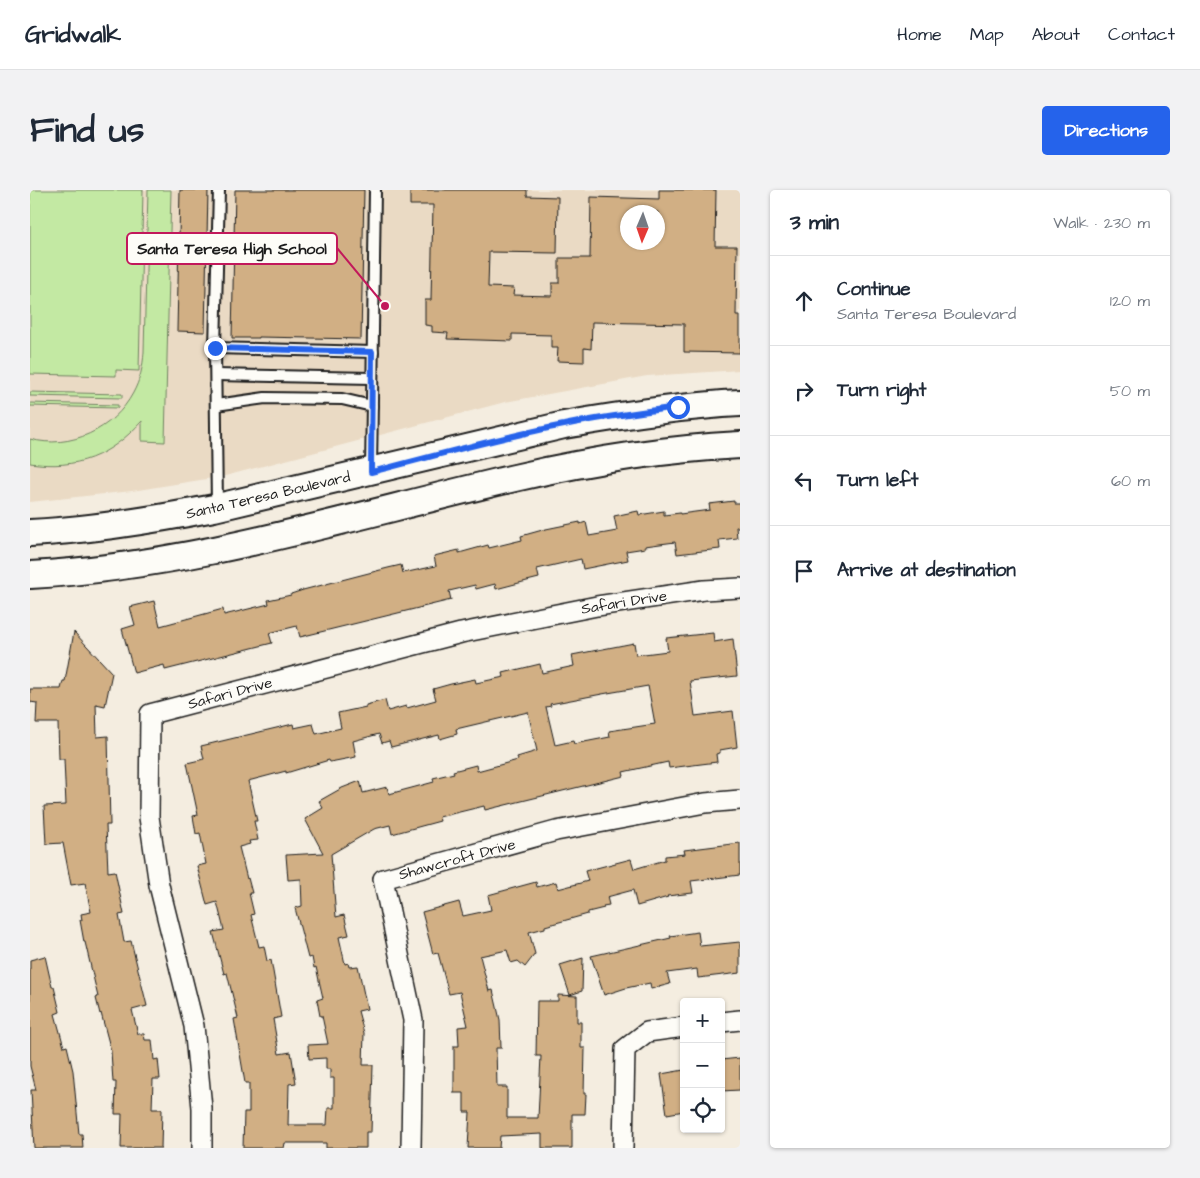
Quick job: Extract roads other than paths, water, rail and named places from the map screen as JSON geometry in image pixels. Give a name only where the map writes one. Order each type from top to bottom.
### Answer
[{"type":"main road","name":"Santa Teresa Boulevard","points":[[30,533],[100,527],[217,508],[486,443],[612,416],[678,407],[740,403]]},
{"type":"main road","points":[[30,575],[89,570],[193,555],[520,476],[612,458],[740,445]]},
{"type":"street","name":"Safari Drive","points":[[202,1148],[202,1108],[194,1026],[159,885],[149,817],[150,714],[461,633],[597,606],[704,590],[740,588]]},
{"type":"street","name":"Shawcroft Drive","points":[[411,1148],[413,1020],[383,879],[556,831],[705,803],[740,800]]},
{"type":"street","points":[[725,1022],[740,1020]]},
{"type":"street","points":[[623,1148],[625,1049],[648,1032],[680,1028]]},
{"type":"lane","points":[[217,508],[215,348],[219,190]]},
{"type":"lane","points":[[371,472],[375,190]]},
{"type":"lane","points":[[215,348],[372,352]]},
{"type":"lane","points":[[216,375],[372,378]]},
{"type":"lane","points":[[216,404],[272,398],[342,399],[372,406]]},
{"type":"place","name":"Santa Teresa High School","points":[[385,306]]}]
